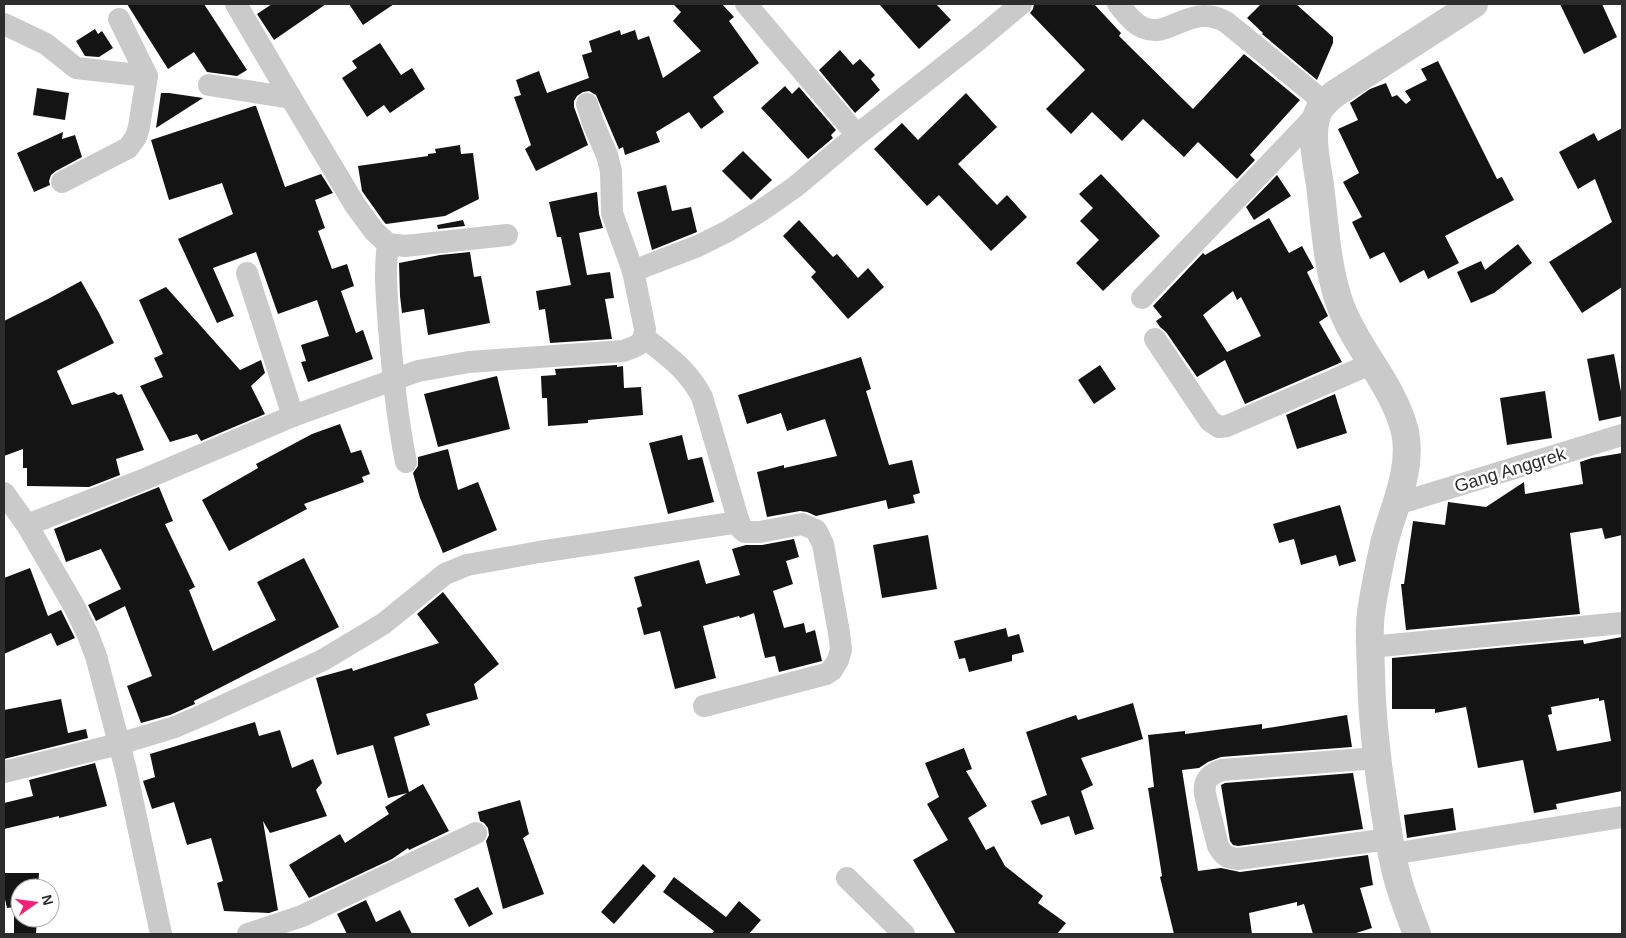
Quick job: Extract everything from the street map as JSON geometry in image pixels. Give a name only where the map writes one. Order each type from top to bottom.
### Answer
[{"type":"street","points":[[236,4],[355,205],[374,231],[388,244],[405,246],[507,234]]},
{"type":"street","points":[[746,4],[857,136]]},
{"type":"street","points":[[633,271],[698,246],[728,231],[762,210],[795,187],[1020,4]]},
{"type":"street","points":[[1118,4],[1142,28],[1151,30],[1160,29],[1196,16],[1218,17],[1226,22],[1321,108]]},
{"type":"street","points":[[1142,298],[1336,93],[1474,4]]},
{"type":"street","points":[[62,182],[130,146],[136,136],[147,76],[119,19]]},
{"type":"street","points":[[4,24],[46,44],[76,68],[147,76]]},
{"type":"street","points":[[209,85],[291,98]]},
{"type":"street","points":[[27,525],[140,481],[293,416],[418,371],[469,362],[622,350],[640,344],[644,338],[645,329],[633,271],[612,213],[611,172],[607,155],[587,104]]},
{"type":"street","points":[[1321,108],[1314,128],[1315,150],[1327,247],[1334,284],[1349,324],[1392,397],[1402,420],[1406,436],[1407,456],[1398,504],[1385,543],[1374,592],[1370,617],[1370,647],[1372,708],[1377,758],[1391,846],[1398,879],[1417,934]]},
{"type":"street","points":[[388,244],[385,265],[393,379],[406,462]]},
{"type":"street","points":[[247,273],[293,416]]},
{"type":"street","points":[[644,338],[679,365],[694,382],[708,414],[741,529],[748,533],[802,524],[816,530],[822,544],[839,633],[841,650],[838,660],[832,670],[826,674],[704,706]]},
{"type":"street","points":[[1155,339],[1210,421],[1219,427],[1227,426],[1372,364]]},
{"type":"street","name":"Gang Anggrek","points":[[1398,504],[1622,435]]},
{"type":"street","points":[[4,493],[27,525],[74,606],[88,635],[104,681],[126,770],[161,934]]},
{"type":"street","points":[[4,772],[119,744],[175,727],[203,715],[323,660],[383,624],[445,574],[467,564],[739,522]]},
{"type":"street","points":[[1370,647],[1622,623]]},
{"type":"street","points":[[1377,758],[1222,770],[1214,773],[1207,779],[1204,786],[1218,846],[1228,858],[1238,859],[1391,846],[1622,817]]},
{"type":"street","points":[[248,934],[302,916],[476,833]]},
{"type":"street","points":[[847,878],[904,934]]},
{"type":"building","points":[[127,4],[204,4],[247,70],[237,76],[207,72],[194,52],[168,69]]},
{"type":"building","points":[[272,4],[326,4],[274,40],[257,14]]},
{"type":"building","points":[[349,4],[394,4],[363,25]]},
{"type":"building","points":[[673,4],[722,4],[734,17],[729,21],[759,63],[713,97],[724,112],[701,129],[689,112],[656,132],[660,142],[625,155],[623,147],[619,149],[596,95],[589,91],[583,92],[574,101],[574,107],[588,145],[536,171],[525,149],[531,145],[514,97],[521,95],[516,80],[539,71],[547,93],[589,78],[582,55],[592,52],[589,41],[620,30],[621,35],[635,30],[638,40],[649,36],[663,78],[701,51],[673,21],[681,12]]},
{"type":"building","points":[[879,4],[936,4],[951,20],[919,49]]},
{"type":"building","points":[[1034,4],[1094,4],[1121,33],[1119,36],[1193,109],[1244,54],[1300,100],[1250,155],[1255,160],[1237,179],[1198,142],[1184,157],[1143,119],[1122,141],[1092,112],[1071,134],[1046,109],[1085,70],[1030,13]]},
{"type":"building","points":[[1261,4],[1296,4],[1333,37],[1333,43],[1317,80],[1262,34],[1247,18]]},
{"type":"building","points":[[1560,4],[1602,4],[1617,37],[1584,54]]},
{"type":"building","points":[[95,29],[98,34],[102,31],[113,48],[99,57],[85,56],[76,41]]},
{"type":"building","points":[[380,43],[401,75],[412,68],[425,89],[390,113],[384,105],[367,117],[342,78],[357,68],[352,61]]},
{"type":"building","points":[[840,50],[853,65],[860,59],[875,75],[871,79],[880,90],[855,113],[819,70]]},
{"type":"building","points":[[1438,61],[1497,179],[1502,177],[1514,200],[1445,236],[1459,263],[1428,279],[1424,270],[1400,283],[1384,252],[1370,259],[1352,222],[1362,217],[1343,182],[1359,173],[1338,129],[1358,120],[1350,103],[1370,89],[1386,83],[1392,97],[1397,95],[1406,104],[1411,100],[1405,91],[1427,80],[1421,69]]},
{"type":"building","points":[[785,86],[792,94],[799,87],[836,130],[831,135],[833,138],[808,159],[761,108]]},
{"type":"building","points":[[37,88],[69,93],[65,120],[33,115]]},
{"type":"building","points":[[161,93],[169,93],[203,98],[156,128]]},
{"type":"building","points":[[966,93],[997,127],[958,164],[997,205],[1007,195],[1027,217],[991,251],[939,195],[927,206],[874,149],[902,123],[918,140]]},
{"type":"building","points":[[256,106],[285,187],[321,174],[333,193],[315,200],[325,228],[318,231],[332,269],[347,264],[354,286],[341,291],[356,333],[363,330],[373,359],[308,382],[301,362],[306,361],[301,345],[329,336],[317,300],[278,314],[256,252],[213,268],[234,316],[217,323],[178,239],[233,214],[222,183],[169,200],[151,140]]},
{"type":"building","points":[[1622,128],[1622,287],[1582,313],[1549,262],[1612,222],[1595,179],[1578,189],[1559,152],[1594,133],[1598,141]]},
{"type":"building","points":[[63,132],[62,139],[75,135],[82,157],[56,171],[51,175],[50,185],[34,192],[17,153]]},
{"type":"building","points":[[460,145],[461,154],[473,153],[479,199],[445,216],[386,224],[362,191],[358,166],[428,156],[428,154],[436,153],[435,149]]},
{"type":"building","points":[[743,151],[772,180],[751,200],[722,171]]},
{"type":"building","points":[[1101,174],[1160,236],[1103,291],[1076,263],[1099,240],[1080,221],[1093,208],[1079,194]]},
{"type":"building","points":[[1277,175],[1291,196],[1254,220],[1246,207]]},
{"type":"building","points":[[666,185],[672,211],[691,207],[697,232],[652,250],[637,192]]},
{"type":"building","points":[[597,192],[599,214],[603,228],[579,233],[587,275],[610,272],[614,298],[605,299],[612,339],[550,343],[545,309],[539,310],[536,291],[571,285],[561,237],[557,237],[549,202]]},
{"type":"building","points":[[1269,218],[1289,253],[1302,246],[1314,268],[1307,272],[1328,316],[1319,322],[1342,362],[1245,404],[1225,360],[1197,377],[1166,332],[1156,321],[1162,317],[1153,306],[1203,253],[1205,255]],"holes":[[[1233,291],[1237,300],[1241,297],[1261,336],[1227,352],[1203,315]]]},
{"type":"building","points":[[463,220],[465,226],[438,229],[437,225]]},
{"type":"building","points":[[799,220],[833,257],[837,254],[858,278],[868,268],[884,287],[848,319],[811,277],[816,272],[783,236]]},
{"type":"building","points":[[1518,244],[1532,263],[1494,293],[1471,303],[1457,272],[1481,261],[1485,270]]},
{"type":"building","points":[[470,252],[474,277],[481,276],[490,323],[428,335],[424,309],[402,313],[399,263],[440,255]]},
{"type":"building","points":[[81,281],[114,343],[57,371],[72,405],[114,392],[118,395],[122,394],[144,450],[116,459],[120,475],[89,487],[27,486],[27,468],[23,468],[23,449],[4,456],[4,321]]},
{"type":"building","points":[[166,287],[240,370],[261,360],[265,373],[251,386],[265,414],[201,441],[197,434],[170,442],[140,386],[163,377],[154,358],[163,354],[139,300]]},
{"type":"building","points":[[1614,354],[1622,397],[1622,416],[1599,421],[1587,359]]},
{"type":"building","points":[[861,357],[871,389],[866,391],[889,465],[912,460],[920,493],[913,495],[915,503],[888,509],[886,500],[816,516],[800,511],[767,517],[757,472],[784,465],[784,468],[837,456],[825,419],[787,431],[781,413],[747,424],[738,395]]},
{"type":"building","points":[[617,365],[617,367],[623,366],[624,388],[641,387],[643,415],[588,420],[588,423],[548,426],[547,398],[542,398],[541,376],[556,375],[555,369]]},
{"type":"building","points":[[1100,365],[1116,389],[1094,404],[1078,380]]},
{"type":"building","points":[[497,376],[510,429],[438,447],[424,394]]},
{"type":"building","points":[[1545,391],[1552,438],[1507,445],[1500,398]]},
{"type":"building","points":[[1335,394],[1347,433],[1297,449],[1286,415]]},
{"type":"building","points":[[340,424],[351,453],[361,450],[370,474],[362,477],[364,482],[304,504],[307,509],[229,551],[202,500],[258,468],[256,464],[312,434]]},
{"type":"building","points":[[682,435],[688,460],[702,457],[714,502],[668,514],[649,443]]},
{"type":"building","points":[[448,449],[458,490],[478,482],[497,530],[443,553],[420,498],[413,473],[418,466],[418,457]]},
{"type":"building","points":[[1622,453],[1622,535],[1605,539],[1602,528],[1570,533],[1580,614],[1406,630],[1401,584],[1404,584],[1413,521],[1445,525],[1448,502],[1486,507],[1524,482],[1525,494],[1583,484],[1580,462]]},
{"type":"building","points":[[159,487],[173,521],[165,524],[195,587],[189,590],[213,651],[276,620],[257,582],[304,558],[339,627],[194,701],[195,704],[170,715],[141,723],[127,686],[152,676],[125,606],[96,621],[88,605],[121,589],[101,549],[66,562],[54,529]]},
{"type":"building","points":[[1340,505],[1356,561],[1339,566],[1336,555],[1301,565],[1294,539],[1279,543],[1273,524]]},
{"type":"building","points":[[928,535],[937,589],[882,598],[873,545]]},
{"type":"building","points":[[794,539],[799,557],[786,561],[793,584],[773,591],[784,628],[804,623],[806,633],[815,630],[822,661],[779,672],[775,656],[765,658],[754,613],[703,626],[716,678],[675,689],[660,631],[644,635],[637,608],[642,606],[634,577],[699,560],[706,584],[740,575],[732,549],[746,545],[762,545]]},
{"type":"building","points":[[30,568],[48,616],[61,610],[75,638],[57,646],[51,633],[4,654],[4,578]]},
{"type":"building","points":[[443,592],[499,664],[474,684],[478,699],[426,714],[430,725],[394,737],[409,792],[423,784],[449,831],[409,850],[408,848],[392,859],[309,898],[289,865],[340,834],[345,843],[389,814],[385,807],[407,793],[388,798],[373,745],[337,755],[316,678],[352,668],[353,671],[439,643],[417,614]]},
{"type":"building","points":[[1006,628],[1008,637],[1019,634],[1024,652],[1012,655],[1012,661],[969,672],[965,658],[959,659],[954,641]]},
{"type":"building","points":[[1622,637],[1622,791],[1556,804],[1557,809],[1534,813],[1523,760],[1478,768],[1466,707],[1435,713],[1435,709],[1392,709],[1392,658],[1583,640],[1584,644]],"holes":[[[1599,698],[1599,701],[1604,700],[1611,741],[1557,751],[1548,715],[1552,714],[1551,707]]]},
{"type":"building","points":[[61,699],[68,733],[86,729],[88,738],[4,759],[4,710]]},
{"type":"building","points":[[1133,703],[1143,739],[1081,758],[1093,785],[1081,791],[1094,829],[1075,835],[1069,816],[1041,825],[1031,801],[1047,795],[1026,732],[1076,715],[1078,720]]},
{"type":"building","points":[[1347,715],[1352,747],[1221,757],[1199,768],[1182,770],[1198,871],[1221,868],[1240,872],[1368,855],[1373,885],[1360,888],[1372,928],[1353,934],[1313,934],[1304,904],[1297,906],[1297,902],[1249,913],[1252,934],[1174,934],[1160,877],[1162,876],[1148,788],[1154,787],[1148,735],[1185,731],[1185,734],[1262,724],[1262,729]]},
{"type":"building","points":[[255,722],[259,736],[280,730],[292,768],[313,759],[322,783],[316,790],[327,816],[270,833],[263,821],[278,910],[269,913],[224,911],[217,883],[223,881],[211,838],[187,845],[174,802],[152,809],[143,781],[155,777],[150,754]]},
{"type":"building","points":[[964,748],[972,769],[966,771],[987,806],[968,818],[986,850],[994,846],[1005,866],[1043,896],[1038,903],[1066,923],[1057,934],[956,934],[913,860],[948,840],[927,804],[939,797],[925,763]]},
{"type":"building","points":[[95,763],[107,806],[4,829],[4,803],[33,796],[29,780]]},
{"type":"building","points":[[1353,773],[1363,829],[1238,846],[1233,845],[1230,841],[1221,785],[1225,783]]},
{"type":"building","points":[[520,800],[529,834],[523,838],[544,894],[503,909],[486,841],[489,835],[488,828],[480,821],[478,812]]},
{"type":"building","points":[[1453,808],[1456,830],[1407,838],[1404,815]]},
{"type":"building","points":[[643,864],[656,876],[614,924],[601,912]]},
{"type":"building","points":[[4,873],[39,873],[39,878],[10,878],[10,908],[7,908],[4,895]]},
{"type":"building","points":[[674,877],[726,917],[739,901],[761,920],[749,934],[712,934],[714,931],[663,892]]},
{"type":"building","points":[[478,887],[493,914],[469,927],[454,899]]},
{"type":"building","points":[[366,900],[376,922],[400,910],[412,934],[347,934],[337,914]]},
{"type":"building","points":[[14,928],[36,928],[36,934],[14,934]]}]
